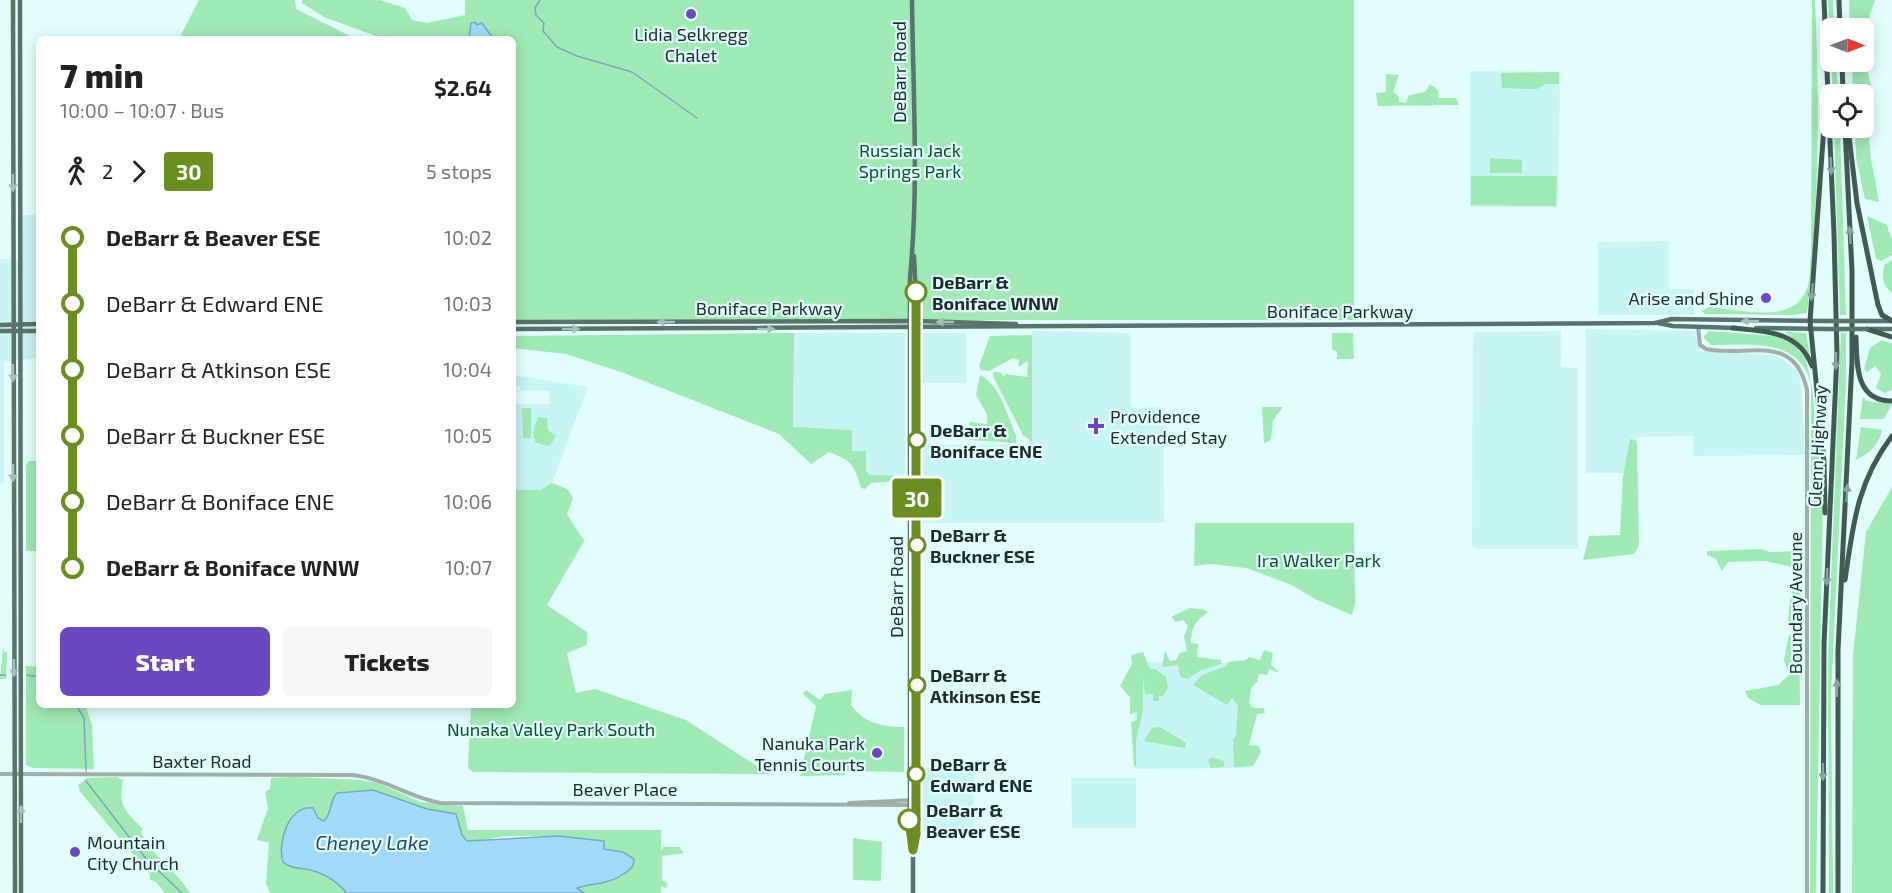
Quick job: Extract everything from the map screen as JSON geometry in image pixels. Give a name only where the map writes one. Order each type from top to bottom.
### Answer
[{"type":"highway","name":"Glenn Highway","points":[[1824,0],[1827,84]]},
{"type":"highway","points":[[1839,0],[1840,18]]},
{"type":"highway","points":[[1824,138],[1810,321],[1824,462],[1828,553]]},
{"type":"highway","name":"Glenn Highway","points":[[1822,893],[1824,644],[1837,344],[1829,138]]},
{"type":"highway","name":"Glenn Highway","points":[[1838,893],[1837,700],[1852,361],[1852,271],[1847,138]]},
{"type":"highway","points":[[1848,138],[1857,203],[1878,305],[1885,318],[1892,321]]},
{"type":"highway","points":[[1852,271],[1859,378],[1872,396],[1892,401]]},
{"type":"highway","points":[[1733,328],[1779,334],[1798,345],[1811,364],[1817,397]]},
{"type":"highway","points":[[1867,329],[1892,337]]},
{"type":"highway","points":[[1840,614],[1857,503],[1870,470],[1892,436]]},
{"type":"main road","points":[[13,0],[15,893]]},
{"type":"main road","points":[[20,0],[21,893]]},
{"type":"main road","name":"DeBarr Road","points":[[912,0],[913,251],[917,321],[916,834],[913,850],[913,893]]},
{"type":"main road","points":[[13,241],[19,256]]},
{"type":"main road","name":"DeBarr Road","points":[[913,251],[910,277],[909,803],[910,838],[913,850]]},
{"type":"main road","name":"Boniface Parkway","points":[[1655,323],[1672,320],[1892,321]]},
{"type":"main road","name":"Boniface Parkway","points":[[516,322],[917,321],[995,322],[1024,325]]},
{"type":"main road","name":"Boniface Parkway","points":[[516,330],[917,329],[1024,325],[1655,323],[1733,328],[1892,329]]},
{"type":"main road","points":[[0,325],[36,324]]},
{"type":"main road","points":[[0,331],[36,331]]},
{"type":"main road","points":[[910,451],[913,458],[913,484],[917,493]]},
{"type":"street","name":"Boundary Aveune","points":[[1698,327],[1700,345],[1706,350],[1772,351],[1792,359],[1800,368],[1808,390],[1807,893]]},
{"type":"street","name":"Baxter Road","points":[[0,774],[352,775],[376,779],[402,790]]},
{"type":"street","name":"Beaver Place","points":[[402,790],[423,799],[451,803],[916,802]]},
{"type":"shaded area","points":[[1470,71],[1560,72],[1558,207],[1470,207]]},
{"type":"shaded area","points":[[22,215],[36,215],[36,358],[4,362],[4,483],[0,484],[0,259],[22,259]]},
{"type":"shaded area","points":[[1669,241],[1669,289],[1694,289],[1694,315],[1598,315],[1598,242]]},
{"type":"shaded area","points":[[1586,329],[1695,331],[1700,351],[1771,355],[1782,358],[1797,371],[1801,380],[1805,455],[1693,456],[1693,436],[1637,437],[1637,473],[1586,473]]},
{"type":"shaded area","name":"Providence Extended Stay","points":[[1032,331],[1131,333],[1131,408],[1163,407],[1164,523],[921,523],[924,445],[1029,444]]},
{"type":"shaded area","points":[[1561,331],[1561,367],[1578,368],[1578,549],[1476,549],[1472,546],[1473,332]]},
{"type":"shaded area","points":[[794,333],[905,333],[905,476],[871,475],[852,451],[793,427]]},
{"type":"shaded area","points":[[922,333],[966,333],[966,383],[921,383]]},
{"type":"shaded area","points":[[516,375],[588,387],[552,483],[540,490],[516,490],[516,404],[549,404],[549,391],[520,390],[520,386],[516,386]]},
{"type":"shaded area","points":[[1134,662],[1249,663],[1247,768],[1134,769]]},
{"type":"shaded area","points":[[922,768],[950,769],[974,775],[973,830],[920,831]]},
{"type":"shaded area","points":[[1071,778],[1136,778],[1136,828],[1072,828]]},
{"type":"green space","points":[[199,0],[295,0],[296,9],[350,36],[220,36],[181,36]]},
{"type":"green space","name":"Russian Jack Springs Park","points":[[302,0],[380,0],[405,8],[412,20],[427,23],[465,15],[465,0],[1354,0],[1354,320],[516,320],[516,36],[376,36],[324,17],[302,3]]},
{"type":"green space","points":[[1812,0],[1815,0],[1817,39],[1818,117],[1814,235],[1807,313],[1793,315],[1706,314],[1701,311],[1709,307],[1748,312],[1777,312],[1799,302],[1808,287],[1811,254]]},
{"type":"green space","points":[[1828,0],[1833,0],[1834,18],[1829,18]]},
{"type":"green space","points":[[1849,0],[1875,0],[1869,18],[1850,18]]},
{"type":"green space","points":[[1559,72],[1559,84],[1545,84],[1537,89],[1502,88],[1501,73]]},
{"type":"green space","points":[[1832,72],[1837,72],[1837,84],[1832,84]]},
{"type":"green space","points":[[1852,72],[1868,72],[1871,84],[1853,84]]},
{"type":"green space","points":[[1386,74],[1399,75],[1393,92],[1399,97],[1399,102],[1406,103],[1409,95],[1425,92],[1430,84],[1438,90],[1438,98],[1456,98],[1459,105],[1378,106],[1376,93],[1386,92]]},
{"type":"green space","points":[[1834,138],[1840,138],[1846,315],[1840,315]]},
{"type":"green space","points":[[1855,138],[1869,138],[1879,202],[1865,199],[1856,157]]},
{"type":"green space","points":[[1490,158],[1522,160],[1522,173],[1490,173]]},
{"type":"green space","points":[[1471,176],[1557,176],[1556,206],[1471,205]]},
{"type":"green space","points":[[1867,216],[1887,225],[1892,240],[1892,255],[1881,261],[1876,259]]},
{"type":"green space","points":[[1892,260],[1892,293],[1883,281],[1883,273],[1884,265]]},
{"type":"green space","points":[[1709,331],[1775,336],[1793,343],[1806,359],[1812,387],[1823,500],[1816,893],[1810,893],[1811,384],[1805,369],[1796,358],[1784,351],[1756,345],[1711,345],[1703,337]]},
{"type":"green space","points":[[1785,332],[1806,333],[1810,355]]},
{"type":"green space","points":[[1841,332],[1846,333],[1846,381],[1831,697],[1833,893],[1829,893],[1828,655]]},
{"type":"green space","points":[[794,333],[793,427],[852,430],[852,451],[866,451],[866,470],[870,475],[903,476],[903,485],[898,481],[871,483],[865,489],[861,488],[851,464],[843,458],[829,452],[811,464],[779,434],[621,372],[566,354],[516,348],[516,336]]},
{"type":"green space","points":[[1332,333],[1353,333],[1354,359],[1337,359],[1337,352],[1332,349]]},
{"type":"green space","points":[[1032,335],[1032,442],[1023,435],[993,376],[994,372],[1000,372],[1004,377],[1006,374],[1027,377],[1028,361],[1018,367],[1019,360],[1013,358],[989,371],[981,370],[979,366],[990,336]]},
{"type":"green space","points":[[1882,340],[1892,344],[1892,390],[1885,393],[1876,388],[1881,374],[1875,366],[1867,372],[1864,369],[1870,348]]},
{"type":"green space","points":[[980,375],[998,393],[1016,435],[1016,443],[969,440],[970,422],[987,424],[987,414],[976,395]]},
{"type":"green space","points":[[1863,397],[1867,401],[1892,404],[1884,419],[1860,419]]},
{"type":"green space","points":[[1262,407],[1283,407],[1273,420],[1271,440],[1264,443]]},
{"type":"green space","points":[[522,408],[531,408],[531,438],[523,438]]},
{"type":"green space","points":[[538,417],[547,418],[548,430],[556,436],[547,446],[535,442],[533,432]]},
{"type":"green space","points":[[1861,427],[1882,430],[1873,448],[1856,460]]},
{"type":"green space","points":[[1630,439],[1637,441],[1639,546],[1634,554],[1583,560],[1589,536],[1620,535],[1623,477]]},
{"type":"green space","points":[[29,461],[36,461],[36,551],[26,551],[26,465]]},
{"type":"green space","name":"Nunaka Valley Park South","points":[[552,483],[567,489],[573,498],[567,514],[584,541],[547,605],[587,632],[587,645],[567,653],[576,693],[595,689],[686,720],[769,774],[473,772],[468,768],[471,708],[516,708],[516,490],[540,490]]},
{"type":"green space","points":[[1892,487],[1892,893],[1852,893],[1853,656],[1866,532]]},
{"type":"green space","name":"Ira Walker Park","points":[[1195,523],[1354,523],[1355,604],[1352,615],[1315,599],[1292,585],[1246,568],[1211,564],[1194,566]]},
{"type":"green space","points":[[1762,549],[1770,552],[1797,551],[1797,568],[1765,561],[1728,562],[1722,571],[1716,559],[1707,555],[1707,551]]},
{"type":"green space","points":[[1800,577],[1799,631],[1796,632],[1788,626],[1792,593]]},
{"type":"green space","points":[[1190,608],[1208,612],[1197,622],[1192,632],[1191,643],[1198,644],[1197,657],[1221,660],[1221,664],[1201,670],[1187,679],[1180,676],[1178,665],[1162,667],[1165,651],[1170,661],[1176,660],[1180,653],[1187,651],[1184,636],[1188,626],[1183,620],[1176,622],[1171,617]]},
{"type":"green space","points":[[1789,635],[1799,635],[1800,705],[1761,705],[1748,698],[1745,691],[1778,685],[1789,675],[1784,660]]},
{"type":"green space","points":[[3,647],[4,652],[7,652],[6,679],[0,679]]},
{"type":"green space","points":[[1264,650],[1273,653],[1271,665],[1280,673],[1269,669],[1267,675],[1259,674],[1257,682],[1251,688],[1249,703],[1253,708],[1264,708],[1265,713],[1257,714],[1249,745],[1259,746],[1261,752],[1253,766],[1234,767],[1233,740],[1236,736],[1238,706],[1232,698],[1227,705],[1193,685],[1202,675],[1226,666],[1228,662],[1246,660],[1249,657],[1260,660]]},
{"type":"green space","points":[[1143,652],[1150,669],[1155,669],[1166,677],[1168,688],[1163,696],[1159,696],[1159,701],[1153,701],[1153,694],[1145,694],[1143,678],[1143,711],[1136,740],[1136,766],[1134,766],[1131,722],[1137,720],[1137,711],[1130,715],[1130,697],[1120,686],[1132,664],[1131,655]]},
{"type":"green space","points":[[26,666],[36,667],[36,708],[86,708],[92,725],[94,769],[33,768],[26,765]]},
{"type":"green space","points":[[806,690],[820,700],[825,694],[852,690],[851,705],[861,716],[881,725],[904,727],[904,772],[844,771],[845,775],[800,776],[816,706],[803,694]]},
{"type":"green space","points":[[1160,727],[1186,743],[1185,748],[1144,741],[1152,728]]},
{"type":"green space","points":[[1212,757],[1224,761],[1224,767],[1211,768],[1208,760]]},
{"type":"green space","points":[[116,777],[123,780],[122,803],[143,829],[141,832],[151,849],[190,893],[165,893],[156,882],[150,880],[150,874],[80,792],[78,785],[87,778]]},
{"type":"green space","points":[[271,778],[361,780],[378,783],[421,802],[463,806],[468,830],[661,830],[661,851],[663,847],[679,847],[684,853],[662,856],[662,880],[668,884],[666,888],[661,886],[661,893],[581,893],[577,888],[622,877],[633,859],[623,852],[604,848],[603,841],[525,836],[471,841],[463,837],[456,814],[427,809],[373,790],[343,792],[324,821],[292,818],[283,842],[294,868],[323,875],[347,893],[270,893],[266,883],[269,843],[257,840],[268,808],[265,792],[270,789]]},
{"type":"green space","points":[[853,838],[882,842],[881,881],[853,880]]},
{"type":"water","points":[[475,22],[477,25],[482,23],[491,36],[469,36],[471,23]]},
{"type":"water","name":"Cheney Lake","points":[[373,790],[427,809],[456,814],[462,835],[467,841],[558,836],[604,841],[604,849],[623,852],[634,859],[633,866],[627,872],[607,882],[577,888],[584,893],[347,893],[333,880],[318,872],[291,867],[283,862],[283,836],[286,827],[297,813],[313,808],[318,818],[324,821],[337,793]]},
{"type":"waterway","points":[[540,0],[535,8],[536,15],[544,23],[543,31],[557,47],[577,56],[632,72],[697,118]]},
{"type":"waterway","points":[[0,675],[6,675]]},
{"type":"waterway","points":[[27,675],[36,676]]},
{"type":"waterway","points":[[78,708],[84,718],[86,771]]},
{"type":"waterway","points":[[86,781],[147,860],[182,893]]},
{"type":"bus line","name":"30","points":[[909,820],[913,850],[916,834],[917,668],[916,292]]},
{"type":"place","name":"Lidia Selkregg Chalet","points":[[691,14]]},
{"type":"place","name":"DeBarr & Boniface WNW","points":[[916,292]]},
{"type":"place","name":"Arise and Shine","points":[[1766,298]]},
{"type":"place","name":"Providence Extended Stay","points":[[1096,426]]},
{"type":"place","name":"DeBarr & Boniface ENE","points":[[917,440]]},
{"type":"place","name":"DeBarr & Buckner ESE","points":[[917,545]]},
{"type":"place","name":"DeBarr & Atkinson ESE","points":[[917,685]]},
{"type":"place","name":"Nanuka Park Tennis Courts","points":[[877,753]]},
{"type":"place","name":"DeBarr & Edward ENE","points":[[916,774]]},
{"type":"place","name":"DeBarr & Beaver ESE","points":[[909,820]]},
{"type":"place","name":"Mountain City Church","points":[[75,852]]}]
